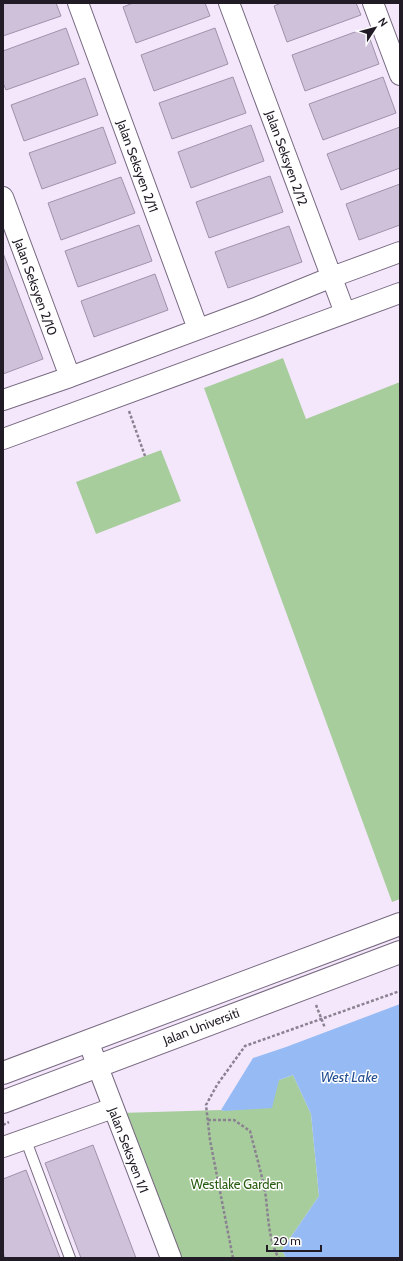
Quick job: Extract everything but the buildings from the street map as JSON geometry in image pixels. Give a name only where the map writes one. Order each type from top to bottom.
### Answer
[{"type":"street","name":"Jalan Seksyen 2/11","points":[[78,3],[198,329]]},
{"type":"street","name":"Jalan Seksyen 2/12","points":[[229,3],[345,313]]},
{"type":"street","points":[[373,3],[400,75]]},
{"type":"street","name":"Jalan Seksyen 2/10","points":[[3,197],[70,377]]},
{"type":"street","points":[[3,400],[70,377],[258,307],[332,277],[400,252]]},
{"type":"street","points":[[3,439],[400,293]]},
{"type":"street","name":"Jalan Universiti","points":[[3,1074],[400,924]]},
{"type":"street","name":"Jalan Universiti","points":[[3,1102],[400,952]]},
{"type":"street","name":"Jalan Seksyen 1/1","points":[[88,1041],[112,1108],[171,1258]]},
{"type":"street","points":[[3,1147],[112,1108]]},
{"type":"lane","points":[[25,1138],[70,1258]]},
{"type":"path","points":[[123,394],[145,456]]},
{"type":"path","points":[[233,1258],[210,1140],[206,1105],[217,1085],[245,1046],[400,991]]},
{"type":"path","points":[[316,1005],[325,1028]]},
{"type":"path","points":[[208,1120],[234,1120],[250,1131],[265,1191],[270,1229],[276,1253],[279,1258]]},
{"type":"green space","points":[[283,358],[306,419],[400,382],[400,899],[392,902],[204,388]]},
{"type":"green space","points":[[161,450],[181,501],[96,534],[76,482]]},
{"type":"green space","name":"Westlake Garden","points":[[293,1075],[311,1114],[319,1196],[282,1250],[286,1258],[180,1258],[120,1113],[224,1111],[279,1080]]},
{"type":"water","name":"West Lake","points":[[400,1004],[400,1258],[286,1258],[282,1250],[319,1196],[311,1114],[293,1075],[279,1080],[272,1108],[221,1110],[253,1058]]}]
